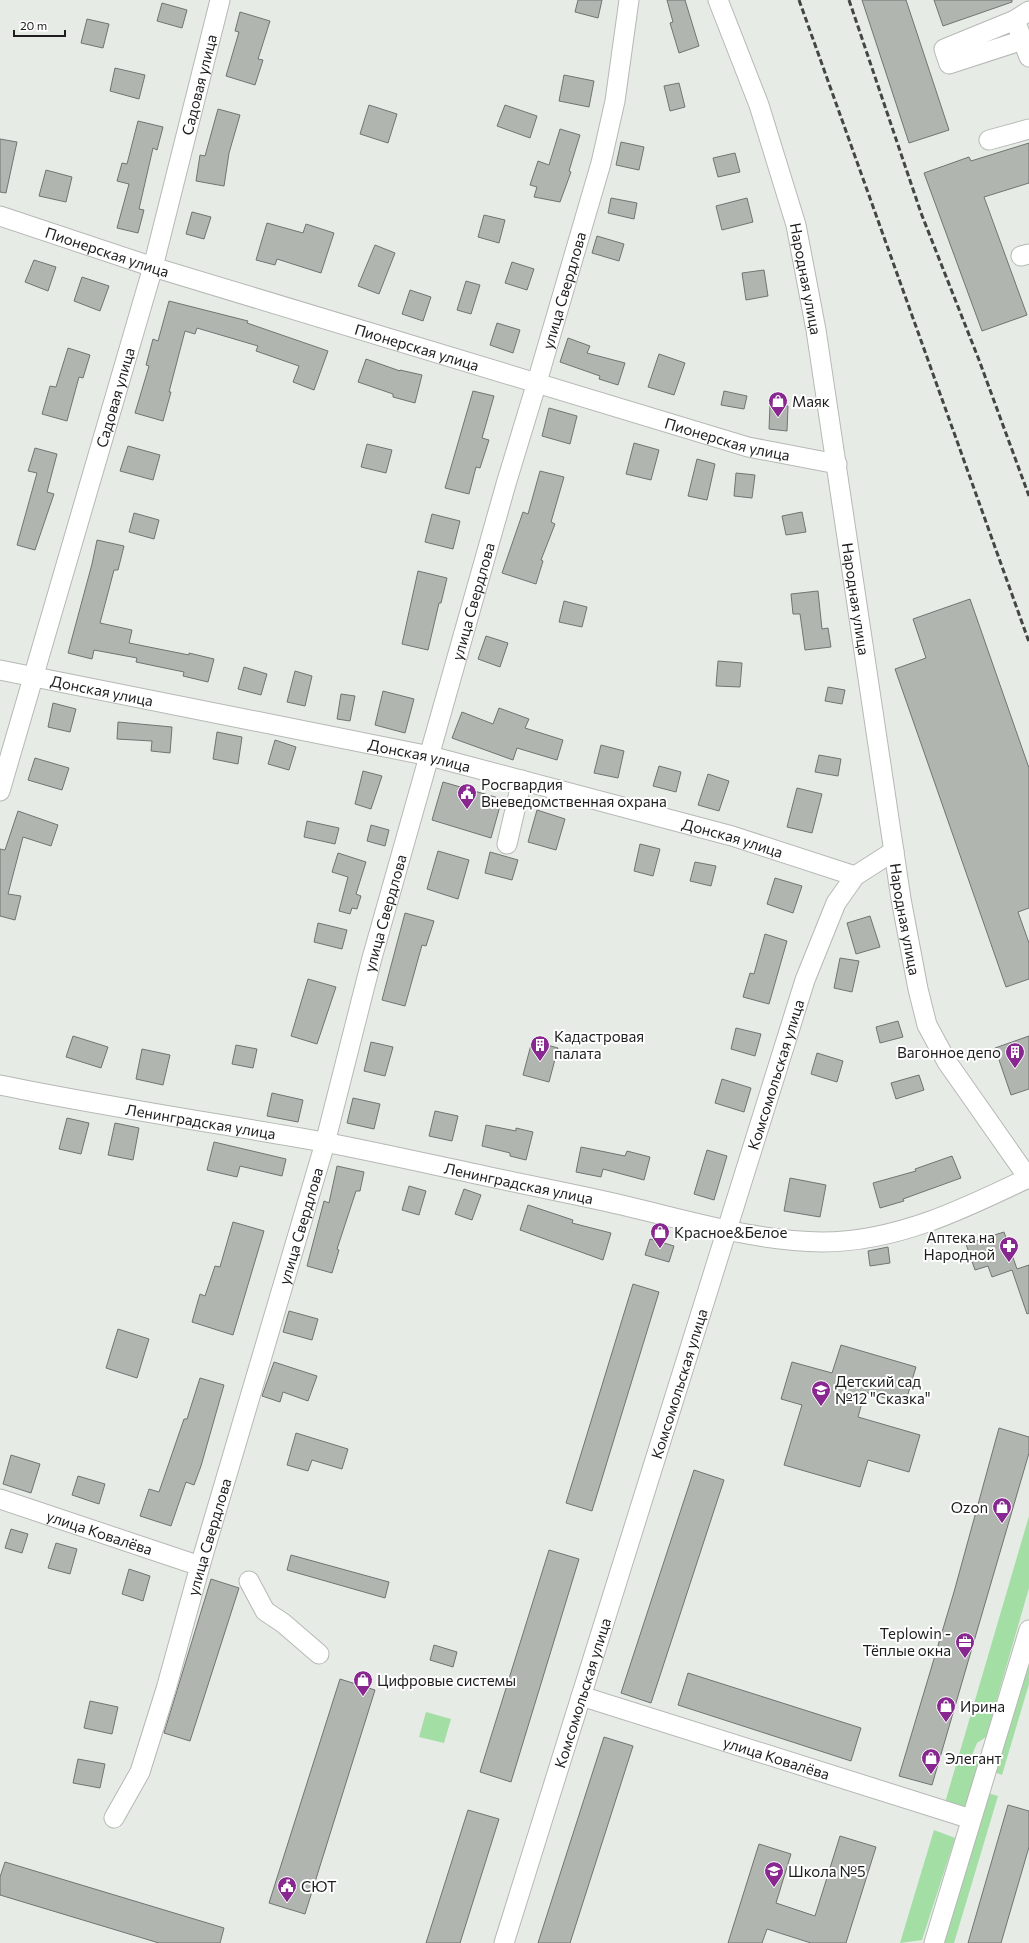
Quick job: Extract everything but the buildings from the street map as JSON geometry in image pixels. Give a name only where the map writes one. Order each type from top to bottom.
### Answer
[{"type":"street","name":"Садовая улица","points":[[0,791],[153,267],[220,0]]},
{"type":"street","name":"улица Свердлова","points":[[114,1818],[140,1772],[166,1689],[200,1566],[325,1143],[372,958],[506,484],[600,162],[615,101],[629,0]]},
{"type":"street","name":"Народная улица","points":[[718,0],[759,105],[796,225],[816,330],[837,464],[894,851],[918,989],[927,1025],[947,1062],[1029,1179]]},
{"type":"street","points":[[1022,16],[1026,48],[949,64],[944,50],[1022,16]]},
{"type":"street","points":[[989,140],[1029,129]]},
{"type":"street","name":"Пионерская улица","points":[[0,216],[153,267],[748,447],[837,464]]},
{"type":"street","name":"Донская улица","points":[[0,670],[32,678],[430,756],[732,836],[855,876]]},
{"type":"street","points":[[507,844],[522,780]]},
{"type":"street","name":"Комсомольская улица","points":[[504,1943],[805,980],[836,903],[855,876],[894,851]]},
{"type":"street","name":"Ленинградская улица","points":[[0,1084],[86,1102],[325,1143],[618,1204],[727,1230],[788,1240],[824,1242],[888,1234],[976,1204],[1029,1179]]},
{"type":"street","name":"улица Ковалёва","points":[[0,1499],[200,1566]]},
{"type":"street","points":[[249,1581],[265,1611],[283,1623],[319,1654]]},
{"type":"street","points":[[934,1943],[1029,1630]]},
{"type":"street","name":"улица Ковалёва","points":[[581,1696],[971,1820]]},
{"type":"green space","points":[[1029,1516],[1029,1588],[986,1737],[977,1743],[972,1755],[980,1767],[967,1806],[957,1811],[944,1806]]},
{"type":"green space","points":[[1029,1651],[1029,1684],[1002,1775],[994,1772]]},
{"type":"green space","points":[[426,1712],[451,1719],[444,1743],[419,1737]]},
{"type":"green space","points":[[984,1792],[998,1796],[954,1943],[940,1943]]},
{"type":"green space","points":[[934,1830],[955,1838],[922,1940],[900,1943]]},
{"type":"railway","points":[[799,0],[1029,642]]},
{"type":"railway","points":[[849,0],[921,213],[979,360],[1029,496]]},
{"type":"place","name":"Маяк","points":[[778,418]]},
{"type":"place","name":"Росгвардия Вневедомственная охрана","points":[[467,810]]},
{"type":"place","name":"Кадастровая палата","points":[[540,1062]]},
{"type":"place","name":"Вагонное депо","points":[[1015,1069]]},
{"type":"place","name":"Красное&Белое","points":[[660,1249]]},
{"type":"place","name":"Аптека на Народной","points":[[1009,1263]]},
{"type":"place","name":"Детский сад №12 \"Сказка\"","points":[[821,1407]]},
{"type":"place","name":"Ozon","points":[[1002,1524]]},
{"type":"place","name":"Teplowin - Тёплые окна","points":[[965,1659]]},
{"type":"place","name":"Цифровые системы","points":[[363,1697]]},
{"type":"place","name":"Ирина","points":[[946,1723]]},
{"type":"place","name":"Элегант","points":[[931,1775]]},
{"type":"place","name":"Школа №5","points":[[774,1888]]},
{"type":"place","name":"СЮТ","points":[[287,1903]]}]
